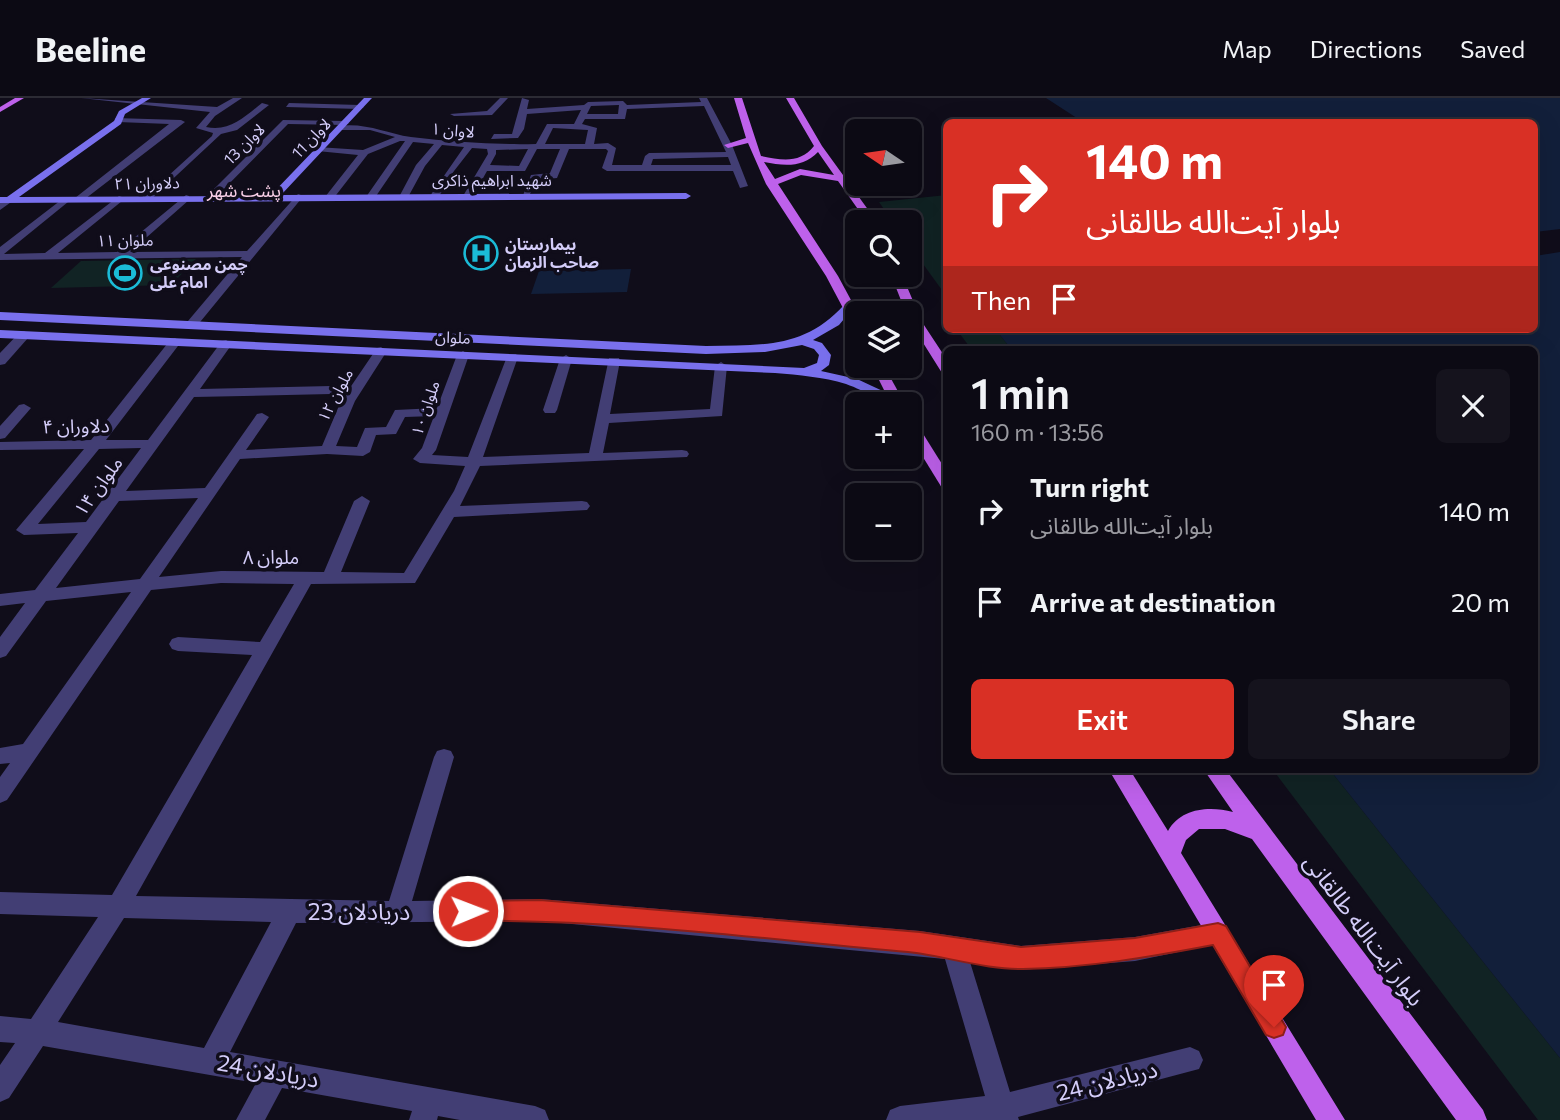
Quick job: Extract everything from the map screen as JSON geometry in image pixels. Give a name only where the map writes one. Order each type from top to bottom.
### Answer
[{"type":"main road","points":[[0,110],[20,98]]},
{"type":"main road","name":"لاوان 11","points":[[274,197],[368,98]]},
{"type":"main road","points":[[738,98],[757,158],[771,184],[832,276],[845,301]]},
{"type":"main road","points":[[790,98],[818,146],[864,210]]},
{"type":"main road","points":[[3,203],[143,100]]},
{"type":"main road","points":[[730,149],[750,140]]},
{"type":"main road","points":[[757,158],[789,163],[801,161],[811,157],[818,146]]},
{"type":"main road","points":[[771,184],[800,172],[843,179]]},
{"type":"main road","name":"شهید ابراهیم ذاکری","points":[[298,197],[686,196]]},
{"type":"main road","name":"دلاوران ۲۱","points":[[3,203],[298,197]]},
{"type":"main road","points":[[902,287],[916,321],[943,364]]},
{"type":"main road","name":"ملوان","points":[[0,316],[706,350],[790,346],[830,328],[845,310]]},
{"type":"main road","name":"ملوان","points":[[0,334],[721,366],[807,372],[854,381],[875,392]]},
{"type":"main road","points":[[803,341],[818,346],[825,355],[823,365],[807,372]]},
{"type":"main road","points":[[922,444],[943,478]]},
{"type":"main road","points":[[1121,773],[1331,1120]]},
{"type":"main road","name":"بلوار آیت‌الله طالقانی","points":[[1216,773],[1473,1120]]},
{"type":"main road","points":[[1170,854],[1177,834],[1189,822],[1214,818],[1236,821],[1257,831]]},
{"type":"street","points":[[85,98],[143,100],[192,108],[223,107],[265,105],[234,128],[218,132],[200,128],[223,107],[238,98]]},
{"type":"street","points":[[192,108],[209,98]]},
{"type":"street","points":[[285,104],[299,98]]},
{"type":"street","points":[[454,114],[489,113],[503,99],[538,99]]},
{"type":"street","points":[[517,132],[526,100]]},
{"type":"street","points":[[624,107],[643,100],[705,101],[730,149],[743,186]]},
{"type":"street","points":[[435,196],[472,146],[494,136],[541,131],[581,117],[588,104],[611,101],[623,103],[624,107],[622,117],[581,117],[523,115]]},
{"type":"street","points":[[285,104],[360,107]]},
{"type":"street","points":[[259,109],[270,109]]},
{"type":"street","points":[[581,117],[593,128],[589,147]]},
{"type":"street","points":[[118,120],[206,122]]},
{"type":"street","points":[[78,200],[177,122]]},
{"type":"street","name":"لاوان 13","points":[[210,198],[286,122],[370,128],[404,138]]},
{"type":"street","points":[[517,132],[541,131]]},
{"type":"street","points":[[486,165],[522,169],[537,146],[541,131]]},
{"type":"street","points":[[148,199],[218,132]]},
{"type":"street","points":[[320,149],[344,155],[365,152],[404,138]]},
{"type":"street","points":[[371,197],[404,138]]},
{"type":"street","name":"لاوان ۱","points":[[404,138],[491,147],[492,154],[468,196]]},
{"type":"street","points":[[404,197],[421,165],[439,143]]},
{"type":"street","points":[[491,147],[608,146],[613,150],[607,168],[738,168]]},
{"type":"street","points":[[525,196],[534,177],[554,176],[565,148]]},
{"type":"street","points":[[645,169],[649,156],[730,149]]},
{"type":"street","points":[[330,197],[365,152]]},
{"type":"street","points":[[192,324],[298,197]]},
{"type":"street","points":[[119,256],[186,198]]},
{"type":"street","points":[[48,256],[118,199]]},
{"type":"street","points":[[0,254],[65,200]]},
{"type":"street","name":"ملوان ۱۱","points":[[0,254],[251,254]]},
{"type":"street","points":[[0,361],[24,335]]},
{"type":"street","points":[[91,527],[24,530],[176,342]]},
{"type":"street","name":"ملوان ۱۴","points":[[0,650],[226,344]]},
{"type":"street","name":"ملوان ۱۲","points":[[235,455],[327,450],[348,401],[381,351]]},
{"type":"street","name":"ملوان ۱۰","points":[[463,355],[429,450],[421,459],[474,462]]},
{"type":"street","name":"ملوان ۸","points":[[0,600],[221,577],[409,579],[462,491],[512,357]]},
{"type":"street","points":[[550,410],[566,359]]},
{"type":"street","points":[[595,458],[614,361]]},
{"type":"street","points":[[602,419],[717,414],[721,366]]},
{"type":"street","points":[[190,393],[331,390]]},
{"type":"street","points":[[0,435],[24,408]]},
{"type":"street","points":[[327,450],[363,452],[370,431],[391,431],[400,413],[441,412]]},
{"type":"street","points":[[0,794],[262,417]]},
{"type":"street","name":"دلاوران ۴","points":[[0,446],[152,444]]},
{"type":"street","points":[[474,462],[682,454]]},
{"type":"street","points":[[114,496],[209,493]]},
{"type":"street","points":[[330,578],[362,501]]},
{"type":"street","points":[[449,512],[582,506]]},
{"type":"street","points":[[0,1089],[117,908],[306,578]]},
{"type":"street","points":[[178,644],[265,649]]},
{"type":"street","points":[[0,756],[30,752]]},
{"type":"street","points":[[397,912],[444,757]]},
{"type":"street","name":"دریادلان 23","points":[[0,902],[289,912],[540,910],[896,940],[1021,958],[1135,949],[1218,934]]},
{"type":"street","points":[[211,1061],[289,912]]},
{"type":"street","points":[[954,948],[1003,1114]]},
{"type":"street","name":"دریادلان 24","points":[[0,1029],[38,1032],[211,1061],[426,1110],[535,1120]]},
{"type":"street","name":"دریادلان 24","points":[[900,1120],[1003,1114],[1190,1060]]},
{"type":"street","points":[[250,1120],[275,1075]]},
{"type":"shaded area","points":[[943,195],[943,291],[922,263],[922,210],[885,210],[879,202]]},
{"type":"shaded area","name":"چمن مصنوعی امام علی","points":[[196,259],[171,285],[51,288],[81,261]]},
{"type":"shaded area","points":[[998,333],[1009,346],[969,346],[960,334]]},
{"type":"shaded area","points":[[1275,773],[1332,773],[1560,1058],[1560,1120],[1538,1120]]},
{"type":"water","points":[[1046,98],[1560,98],[1560,229],[1538,232],[1538,119],[1078,119]]},
{"type":"water","points":[[1560,252],[1560,1058],[1332,773],[1538,773],[1538,346],[1009,346],[998,333],[1538,333],[1538,256]]},
{"type":"water","points":[[631,269],[627,292],[531,294],[539,271]]},
{"type":"place","name":"بیمارستان صاحب الزمان","points":[[481,253]]},
{"type":"place","name":"چمن مصنوعی امام علی","points":[[125,273]]},
{"type":"district","name":"پشت شهر","points":[[244,191]]},
{"type":"route","points":[[468,911],[540,910],[693,922],[884,939],[1021,958],[1135,949],[1218,934],[1274,1027]]}]
